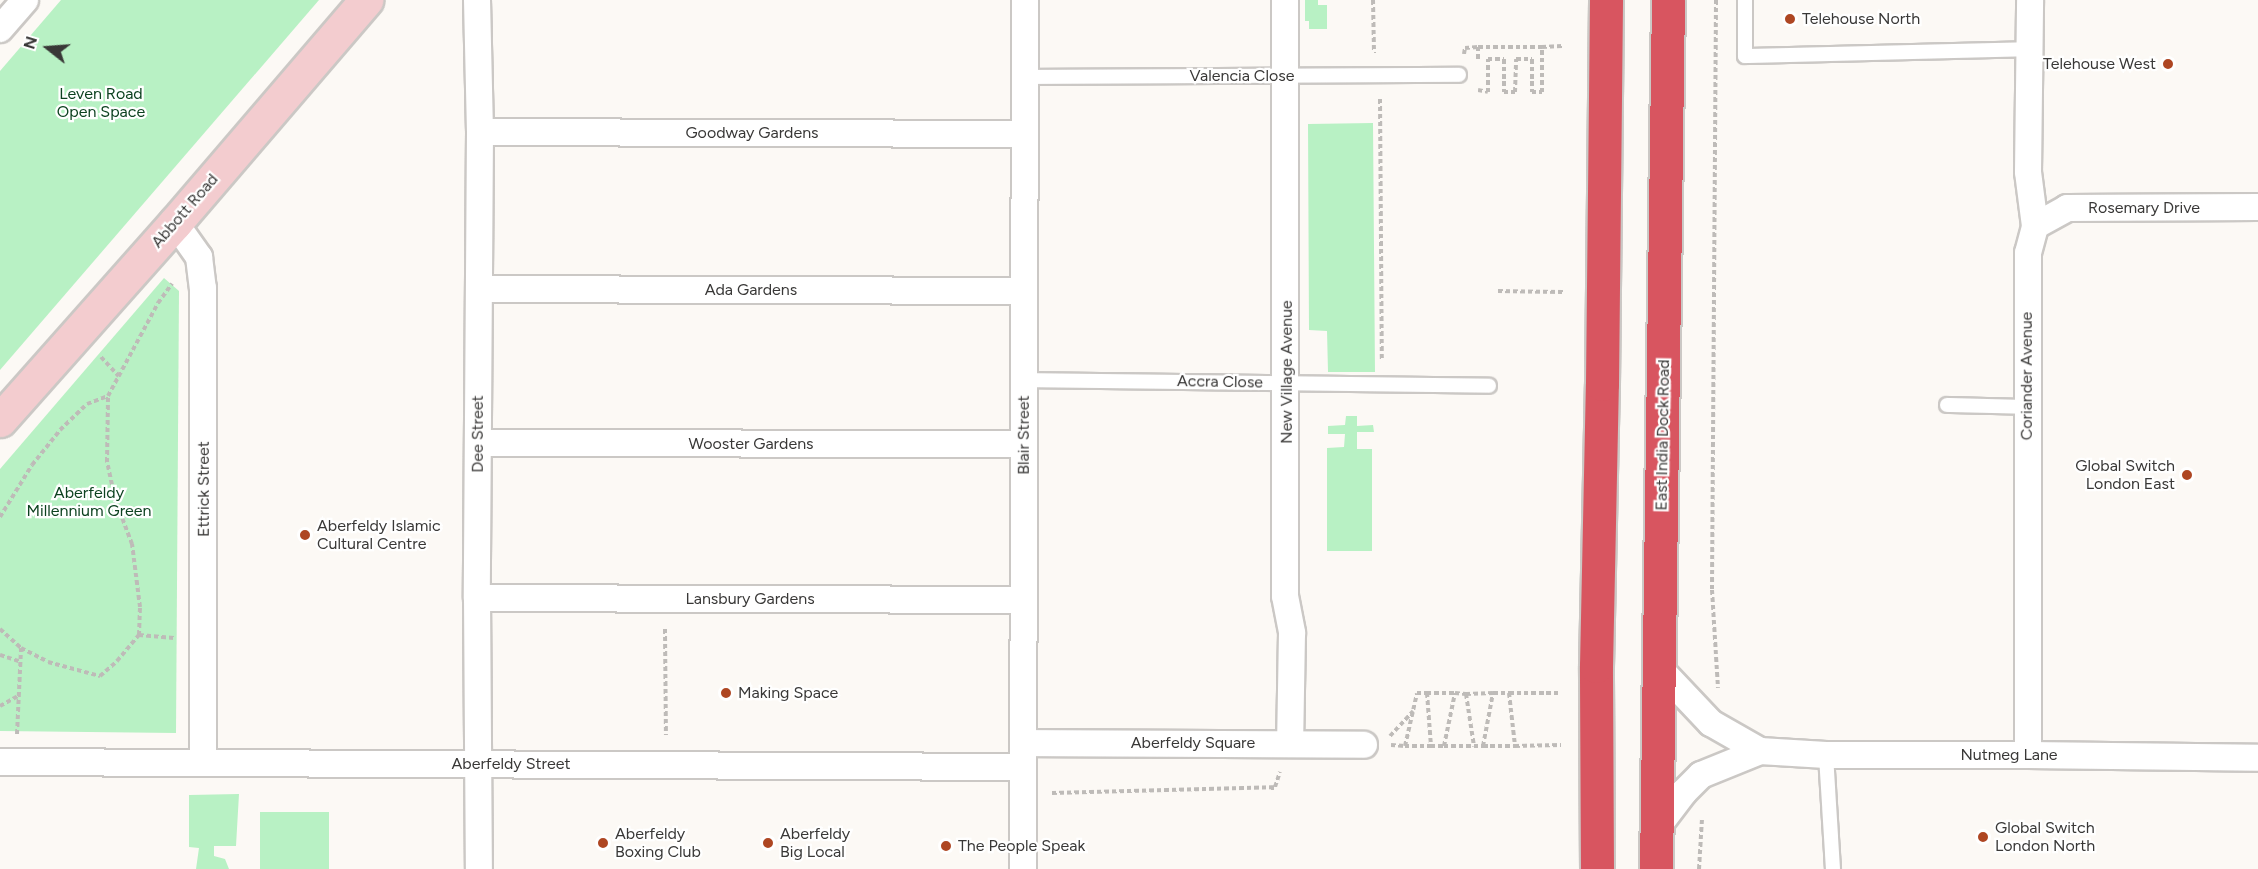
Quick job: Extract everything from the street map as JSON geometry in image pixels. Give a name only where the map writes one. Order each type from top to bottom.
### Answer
[{"type":"highway","points":[[1597,869],[1596,666],[1606,0]]},
{"type":"highway","name":"East India Dock Road","points":[[1656,869],[1668,0]]},
{"type":"main road","name":"Abbott Road","points":[[0,420],[175,223],[366,0]]},
{"type":"street","name":"Dee Street","points":[[477,0],[480,132],[477,598],[479,869]]},
{"type":"street","name":"Blair Street","points":[[1023,869],[1024,0]]},
{"type":"street","name":"New Village Avenue","points":[[1285,0],[1287,383],[1285,597],[1292,633],[1290,744]]},
{"type":"street","name":"Coriander Avenue","points":[[2028,755],[2028,253],[2035,226],[2028,172],[2030,0]]},
{"type":"street","points":[[0,29],[18,3]]},
{"type":"street","name":"Goodway Gardens","points":[[480,132],[1024,134]]},
{"type":"street","name":"Rosemary Drive","points":[[2035,226],[2067,208],[2258,207]]},
{"type":"street","name":"Ettrick Street","points":[[175,223],[197,255],[203,288],[203,763]]},
{"type":"street","name":"Ada Gardens","points":[[479,289],[1024,291]]},
{"type":"street","name":"Wooster Gardens","points":[[478,443],[1023,444]]},
{"type":"street","name":"Lansbury Gardens","points":[[477,598],[1023,600]]},
{"type":"street","name":"Nutmeg Lane","points":[[1658,666],[1711,723],[1760,751]]},
{"type":"street","name":"Aberfeldy Square","points":[[1023,755],[1290,744],[1364,745]]},
{"type":"street","name":"Nutmeg Lane","points":[[1656,829],[1684,792],[1701,775],[1760,751],[1826,755],[2258,758]]},
{"type":"street","name":"Aberfeldy Street","points":[[9,762],[666,764],[1023,755]]},
{"type":"lane","points":[[1745,0],[1745,56],[2029,50]]},
{"type":"lane","name":"Valencia Close","points":[[1025,78],[1458,75]]},
{"type":"lane","name":"Accra Close","points":[[1024,380],[1489,386]]},
{"type":"lane","points":[[1947,405],[2027,407]]},
{"type":"lane","points":[[1826,755],[1833,869]]},
{"type":"path","points":[[1373,0],[1374,76],[1381,104],[1382,385]]},
{"type":"path","points":[[1716,0],[1712,590],[1719,698]]},
{"type":"path","points":[[1458,75],[1465,48],[1562,46]]},
{"type":"path","points":[[1478,47],[1478,70]]},
{"type":"path","points":[[1478,81],[1478,92],[1488,92],[1488,59],[1504,59],[1504,92],[1515,92],[1516,59],[1532,59],[1532,92],[1542,92],[1542,47]]},
{"type":"path","points":[[0,629],[21,648],[48,662],[100,676],[117,661],[139,635],[140,608],[132,544],[115,499],[107,462],[108,396],[158,303],[197,255]]},
{"type":"path","points":[[1498,291],[1563,292]]},
{"type":"path","points":[[0,517],[32,465],[60,430],[87,404],[108,396]]},
{"type":"path","points":[[665,598],[666,764]]},
{"type":"path","points":[[9,762],[18,696],[21,648]]},
{"type":"path","points":[[0,654],[21,662]]},
{"type":"path","points":[[1405,746],[1417,693],[1561,693]]},
{"type":"path","points":[[1427,693],[1431,746]]},
{"type":"path","points":[[1444,746],[1455,693]]},
{"type":"path","points":[[1466,693],[1474,746]]},
{"type":"path","points":[[1483,746],[1493,693]]},
{"type":"path","points":[[1509,693],[1515,746]]},
{"type":"path","points":[[0,706],[18,696]]},
{"type":"path","points":[[1398,727],[1414,710]]},
{"type":"path","points":[[1023,794],[1275,787],[1290,744]]},
{"type":"path","points":[[1364,745],[1561,746]]},
{"type":"path","points":[[1699,869],[1699,832],[1703,814]]},
{"type":"green space","name":"Leven Road Open Space","points":[[61,0],[319,0],[0,370],[0,71]]},
{"type":"green space","points":[[1305,0],[1318,0],[1318,5],[1327,5],[1327,29],[1309,29],[1309,21],[1305,21]]},
{"type":"green space","points":[[1373,123],[1375,372],[1328,372],[1327,331],[1309,330],[1308,124]]},
{"type":"green space","name":"Aberfeldy Millennium Green","points":[[164,278],[179,291],[176,733],[0,731],[0,469]]},
{"type":"green space","points":[[1346,416],[1357,416],[1357,426],[1373,425],[1374,432],[1357,432],[1357,449],[1372,449],[1372,551],[1327,551],[1327,448],[1344,447],[1345,434],[1328,434],[1328,426],[1345,425]]},
{"type":"green space","points":[[239,794],[236,846],[214,846],[214,856],[225,859],[229,869],[196,869],[199,848],[189,847],[189,795]]},
{"type":"green space","points":[[260,812],[329,812],[329,869],[260,869]]},
{"type":"place","name":"Telehouse North","points":[[1790,19]]},
{"type":"place","name":"Telehouse West","points":[[2168,64]]},
{"type":"place","name":"Global Switch London East","points":[[2187,475]]},
{"type":"place","name":"Aberfeldy Islamic Cultural Centre","points":[[305,535]]},
{"type":"place","name":"Making Space","points":[[726,693]]},
{"type":"place","name":"Global Switch London North","points":[[1983,837]]},
{"type":"place","name":"Aberfeldy Boxing Club","points":[[603,843]]},
{"type":"place","name":"Aberfeldy Big Local","points":[[768,843]]},
{"type":"place","name":"The People Speak","points":[[946,846]]}]
